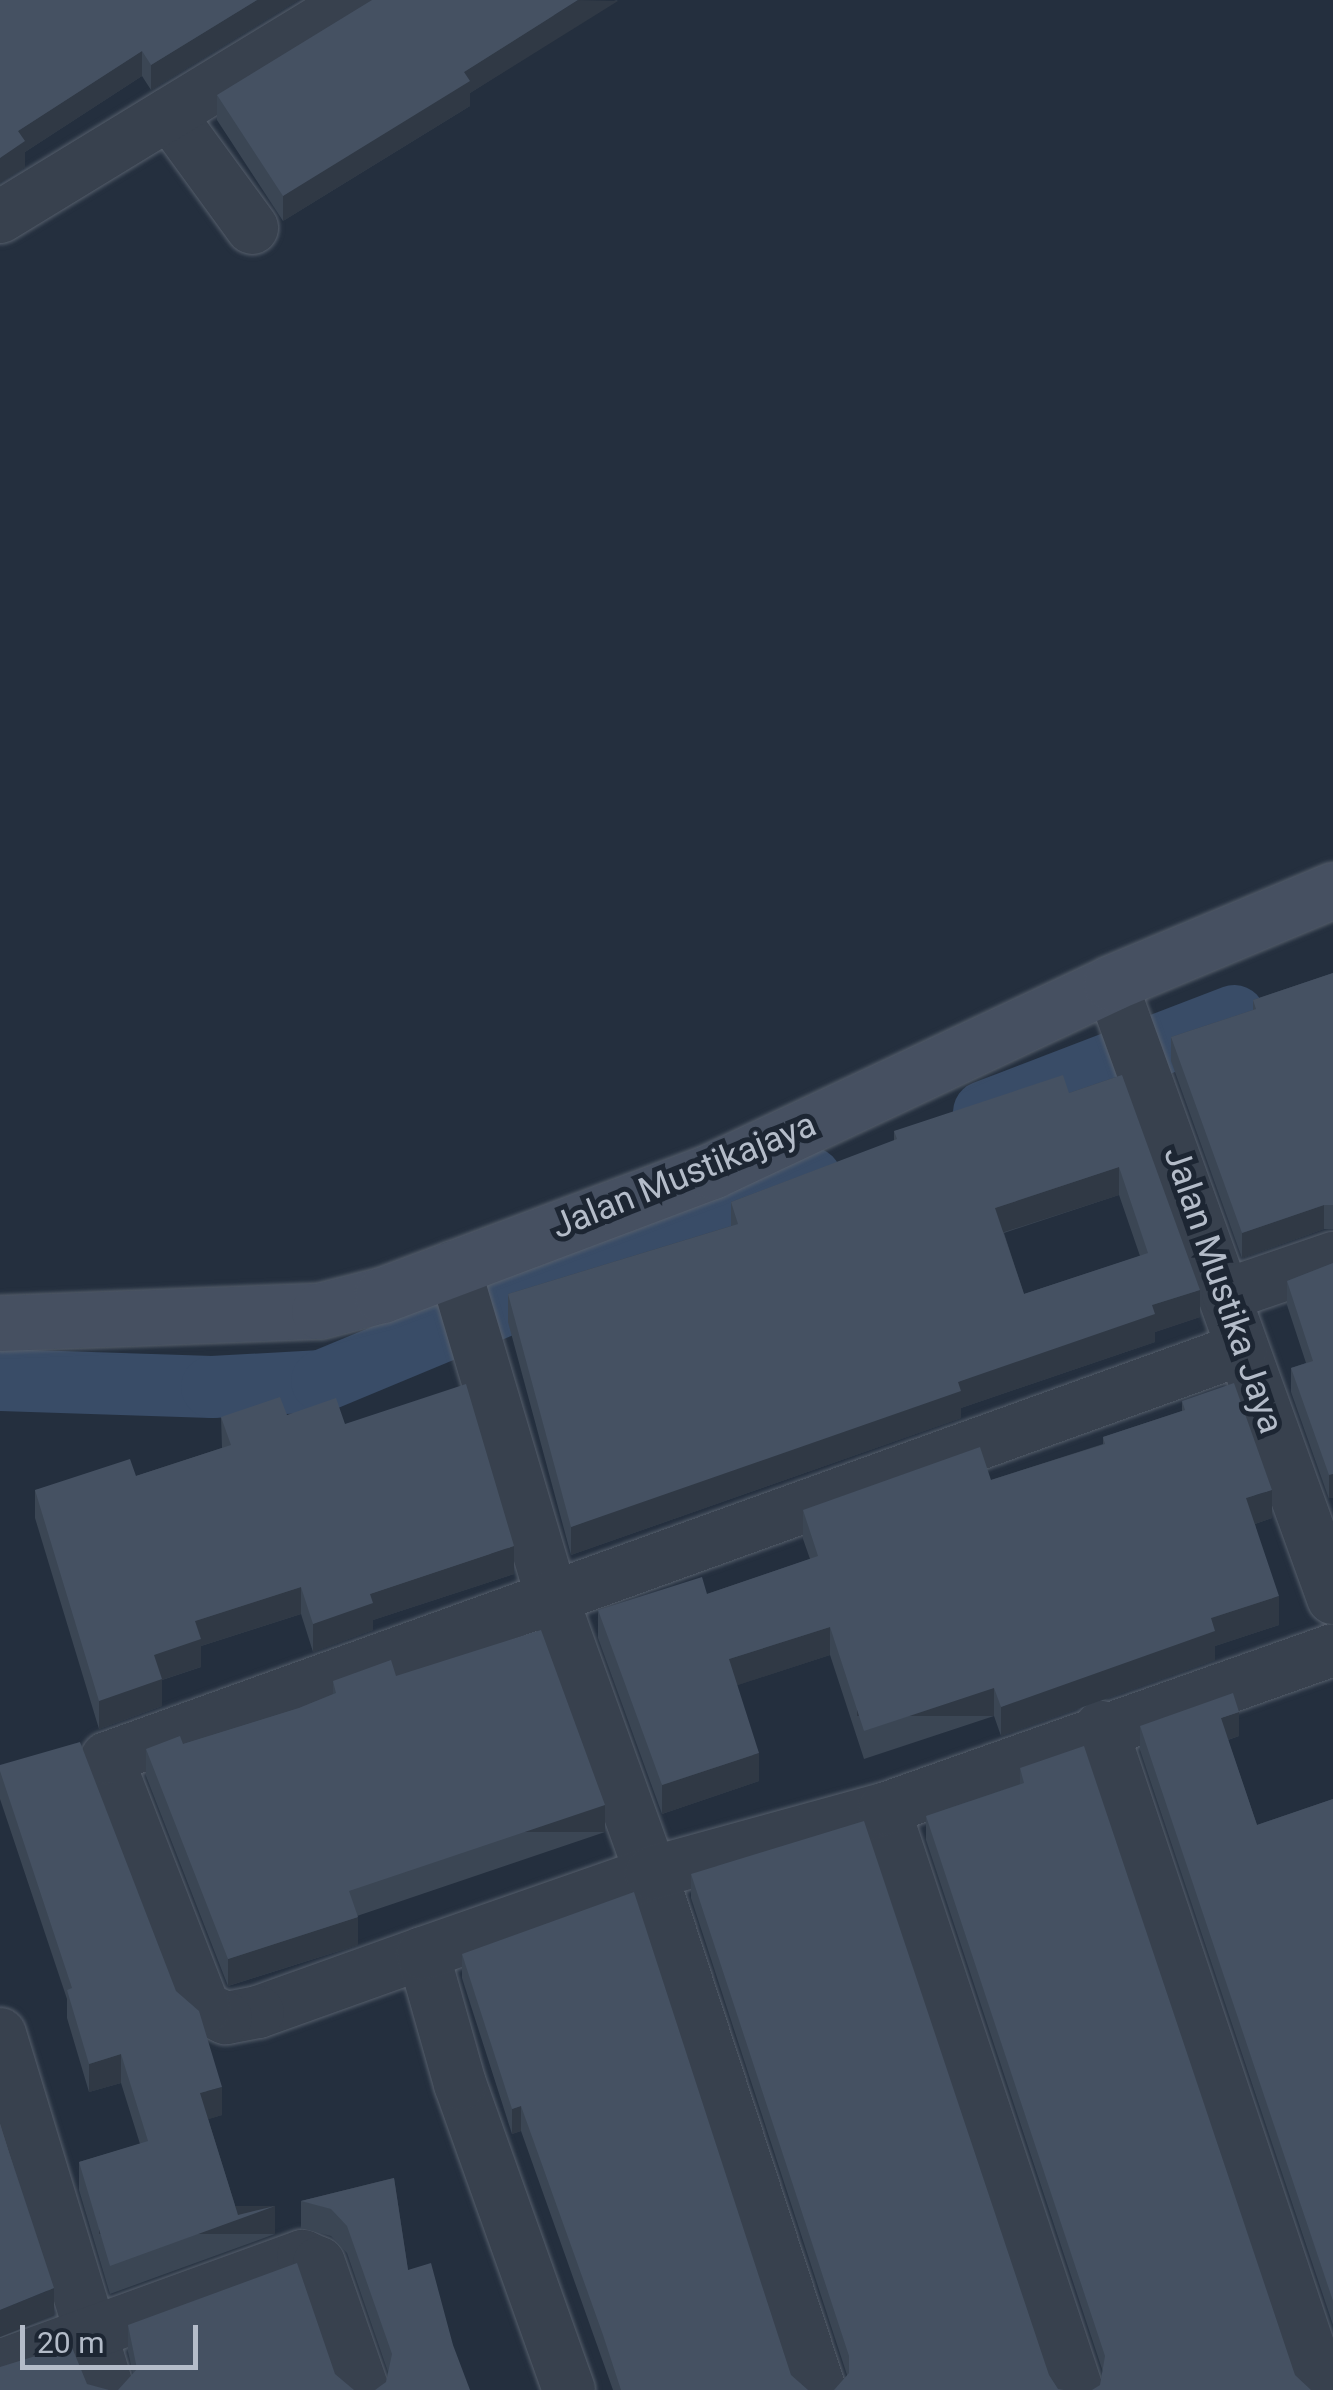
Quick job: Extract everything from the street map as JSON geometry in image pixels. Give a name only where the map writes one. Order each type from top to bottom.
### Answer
[{"type":"main road","name":"Jalan Mustikajaya","points":[[0,1322],[320,1311],[454,1267],[712,1171],[1111,983],[1333,890]]},
{"type":"street","points":[[0,218],[356,0]]},
{"type":"street","points":[[170,114],[252,228]]},
{"type":"street","name":"Jalan Mustika Jaya","points":[[1111,983],[1228,1294],[1242,1349],[1319,1514],[1333,1598]]},
{"type":"street","points":[[1228,1294],[1333,1258]]},
{"type":"street","points":[[454,1267],[552,1598],[650,1873],[820,2390]]},
{"type":"street","points":[[1242,1349],[107,1758],[204,2008],[226,2018],[258,2012],[650,1873],[884,1809],[1102,1726],[1333,1650]]},
{"type":"street","points":[[1102,1726],[1323,2390]]},
{"type":"street","points":[[884,1809],[1077,2390]]},
{"type":"street","points":[[423,1953],[460,2084],[569,2390]]},
{"type":"street","points":[[5,2063],[108,2390]]},
{"type":"street","points":[[0,2366],[93,2336],[303,2256],[315,2257],[363,2390]]},
{"type":"building","points":[[0,0],[257,0],[151,65],[142,51],[18,131],[25,141],[0,158]]},
{"type":"building","points":[[372,0],[578,0],[464,72],[470,81],[283,196],[217,95]]},
{"type":"building","points":[[1333,973],[1333,1205],[1242,1233],[1171,1037],[1256,1009],[1253,1000]]},
{"type":"building","points":[[1063,1075],[1069,1093],[1122,1075],[1200,1290],[1152,1305],[1155,1314],[958,1382],[961,1391],[571,1527],[508,1294],[738,1224],[731,1202],[897,1139],[894,1131]],"holes":[[[1119,1167],[1148,1253],[1024,1294],[995,1208]]]},
{"type":"building","points":[[1333,1263],[1333,1474],[1329,1475],[1291,1368],[1313,1361],[1287,1281]]},
{"type":"building","points":[[1234,1383],[1272,1490],[1246,1498],[1279,1596],[1211,1618],[1215,1631],[1001,1707],[994,1688],[864,1731],[830,1627],[729,1659],[759,1753],[662,1785],[598,1610],[702,1577],[707,1594],[818,1556],[803,1510],[980,1447],[991,1480],[1105,1444],[1103,1437],[1185,1410],[1182,1401]]},
{"type":"building","points":[[466,1384],[514,1546],[370,1594],[373,1603],[313,1624],[301,1587],[195,1621],[201,1639],[154,1655],[162,1679],[99,1701],[35,1490],[130,1459],[136,1476],[231,1445],[221,1417],[280,1397],[287,1415],[336,1398],[345,1424]]},
{"type":"building","points":[[541,1630],[605,1805],[349,1891],[358,1917],[228,1959],[146,1749],[180,1736],[183,1744],[299,1708],[336,1693],[333,1681],[391,1660],[396,1676]]},
{"type":"building","points":[[1233,1693],[1239,1712],[1221,1718],[1257,1825],[1333,1799],[1333,2301],[1140,1726]]},
{"type":"building","points":[[80,1742],[176,1991],[199,2011],[222,2087],[200,2093],[238,2215],[275,2206],[110,2266],[79,2162],[148,2141],[121,2054],[89,2064],[67,1990],[72,1988],[0,1771],[0,1765]]},
{"type":"building","points":[[1084,1746],[1295,2375],[1311,2390],[1092,2390],[1100,2385],[1105,2356],[926,1816],[1024,1783],[1020,1768]]},
{"type":"building","points":[[864,1821],[1049,2375],[1058,2389],[1064,2390],[834,2390],[849,2373],[849,2356],[691,1874]]},
{"type":"building","points":[[634,1892],[791,2375],[808,2390],[621,2390],[521,2106],[512,2109],[462,1954]]},
{"type":"building","points":[[0,2125],[54,2288],[0,2310]]},
{"type":"building","points":[[394,2178],[408,2270],[431,2263],[453,2345],[470,2390],[375,2390],[386,2382],[392,2354],[347,2226],[331,2209],[301,2201]]},
{"type":"building","points":[[297,2263],[335,2374],[354,2390],[118,2390],[137,2369],[128,2325]]},
{"type":"building","points":[[71,2345],[87,2384],[109,2390],[0,2390],[0,2367]]},
{"type":"waterway","points":[[984,1112],[1234,1016]]},
{"type":"waterway","points":[[0,1380],[212,1387],[322,1381],[811,1178]]}]
